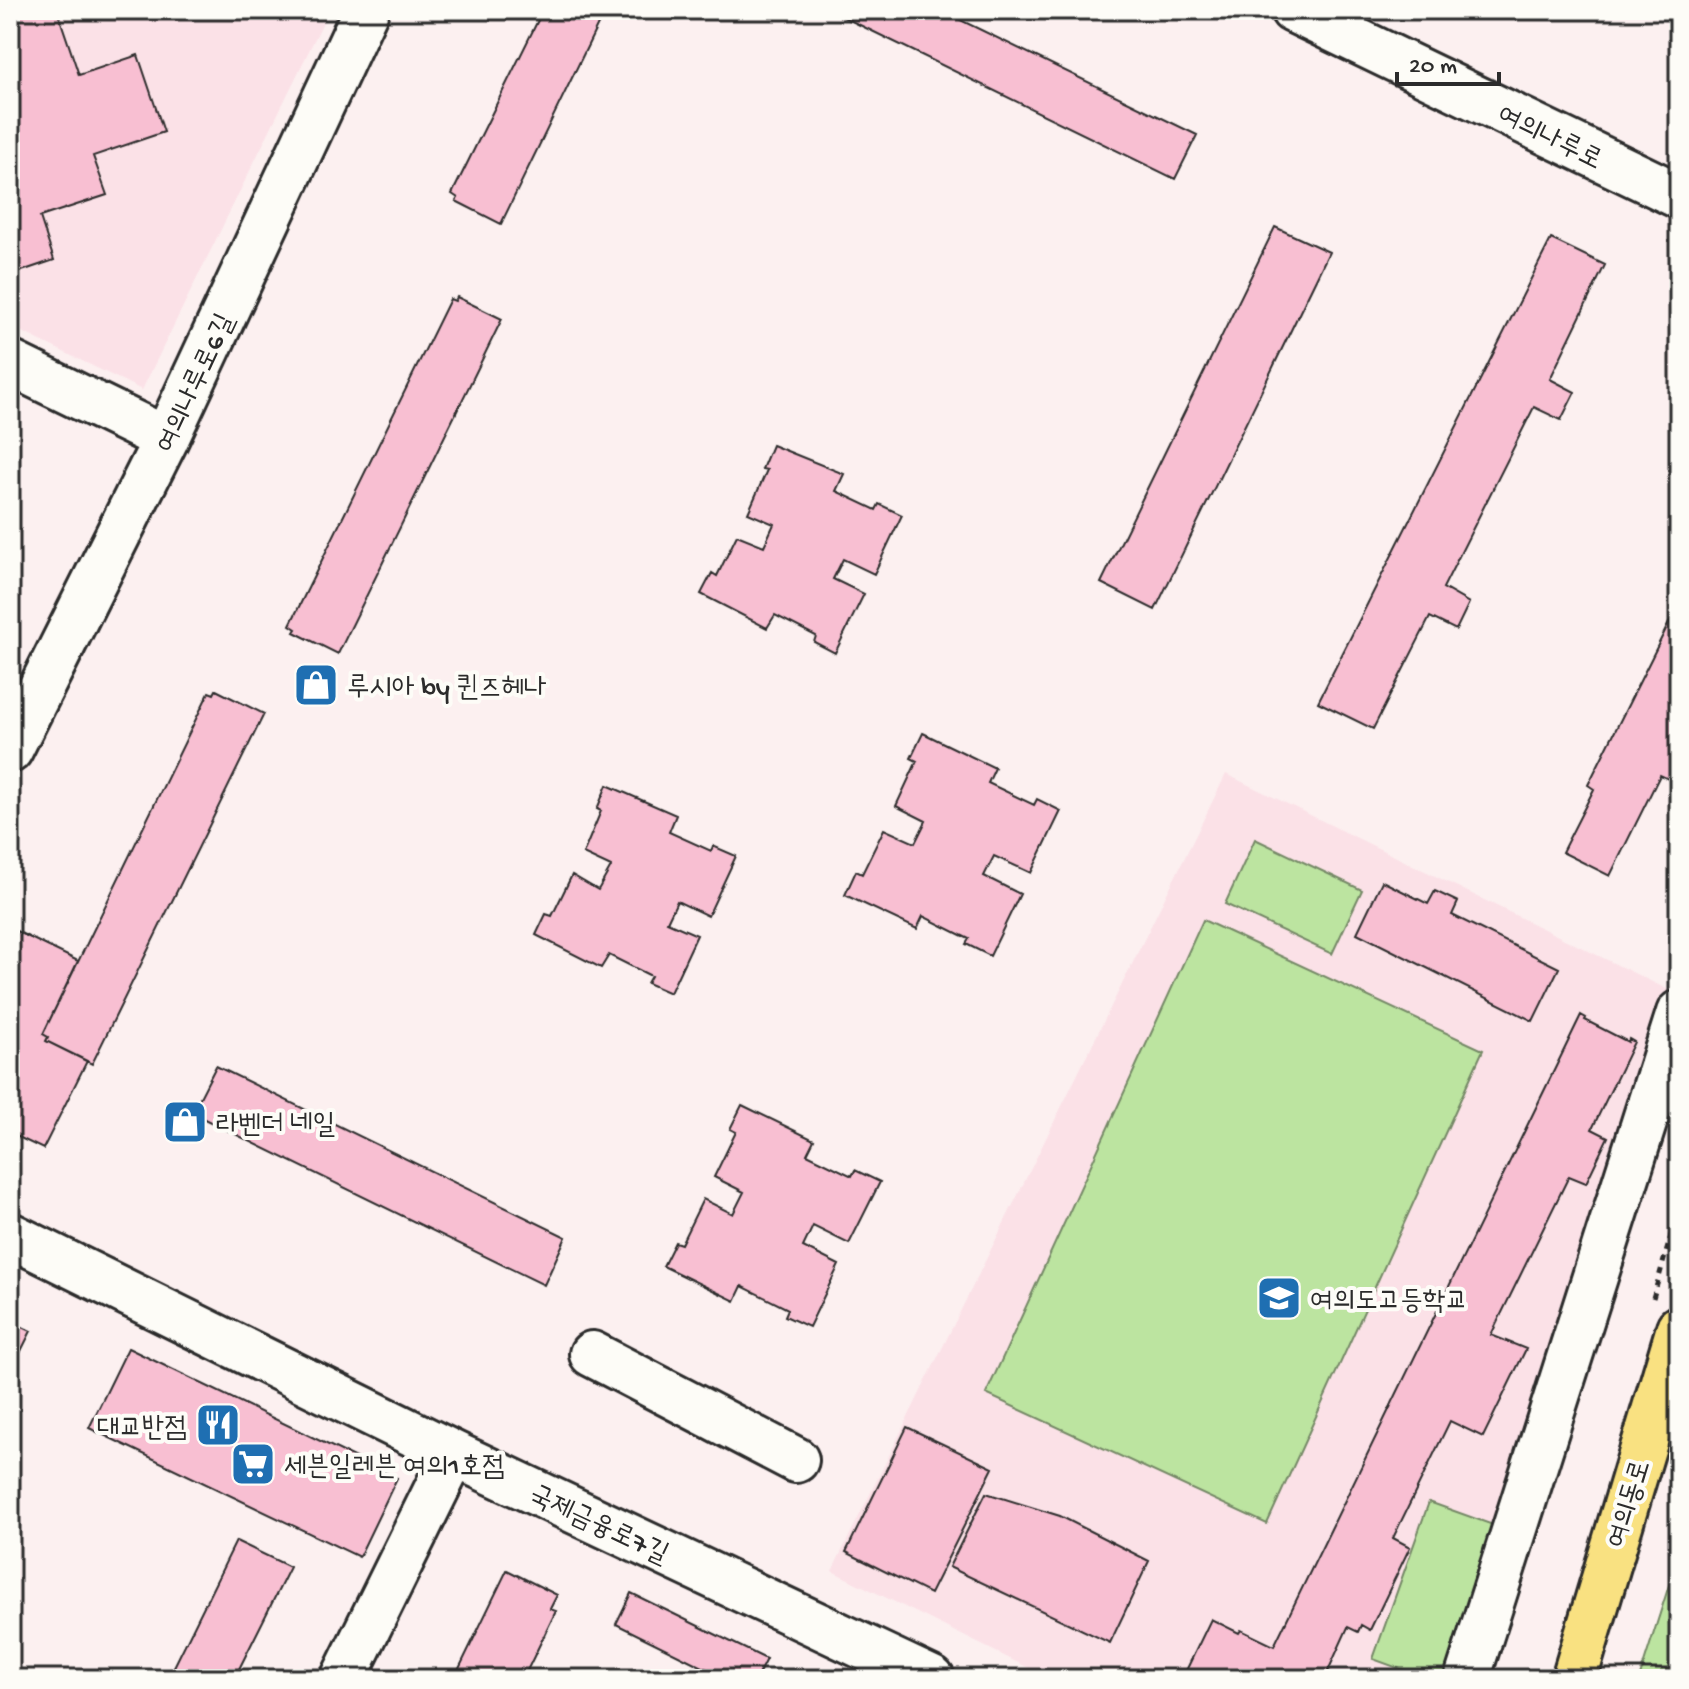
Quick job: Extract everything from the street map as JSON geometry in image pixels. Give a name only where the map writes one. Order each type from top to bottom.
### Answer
[{"type":"main road","name":"여의동로","points":[[1574,1679],[1679,1328]]},
{"type":"street","name":"여의나루로6길","points":[[10,750],[166,439],[366,10]]},
{"type":"street","name":"여의나루로","points":[[1293,10],[1679,196]]},
{"type":"street","points":[[10,363],[166,439]]},
{"type":"street","points":[[1467,1679],[1679,1013]]},
{"type":"street","name":"국제금융로7길","points":[[10,1235],[454,1454],[932,1679]]},
{"type":"street","points":[[592,1354],[796,1460]]},
{"type":"street","points":[[343,1679],[454,1454]]},
{"type":"shaded area","points":[[10,10],[329,10],[142,390],[10,326]]},
{"type":"shaded area","name":"여의도고등학교","points":[[1226,774],[1679,995],[1469,1679],[1051,1679],[832,1571]]},
{"type":"green space","points":[[1255,839],[1362,890],[1332,954],[1225,904]]},
{"type":"green space","points":[[1203,920],[1483,1050],[1267,1524],[986,1394]]},
{"type":"green space","points":[[1429,1502],[1510,1531],[1457,1679],[1428,1679],[1373,1659]]},
{"type":"green space","points":[[1679,1554],[1679,1679],[1639,1679]]},
{"type":"building","points":[[19,10],[57,10],[79,75],[138,55],[164,132],[93,156],[107,195],[40,217],[54,260],[10,275],[10,13]]},
{"type":"building","points":[[543,10],[605,10],[501,224],[456,201],[458,198],[452,194]]},
{"type":"building","points":[[829,10],[940,10],[1197,135],[1175,179]]},
{"type":"building","points":[[1275,227],[1329,252],[1155,610],[1101,583]]},
{"type":"building","points":[[1551,239],[1605,265],[1550,379],[1575,392],[1561,420],[1534,407],[1443,588],[1469,603],[1456,630],[1430,617],[1373,729],[1318,702]]},
{"type":"building","points":[[457,297],[502,319],[338,654],[294,632],[296,629],[290,625],[450,299],[455,301]]},
{"type":"building","points":[[772,445],[844,474],[836,491],[876,510],[879,504],[902,515],[874,574],[843,559],[833,579],[864,594],[835,653],[814,642],[816,636],[775,615],[767,628],[701,594],[712,573],[717,576],[737,535],[764,546],[774,524],[748,513],[767,470],[762,469]]},
{"type":"building","points":[[1679,603],[1679,740],[1675,747],[1679,748],[1679,784],[1660,775],[1610,876],[1562,852],[1594,789],[1588,785]]},
{"type":"building","points":[[216,690],[264,714],[92,1064],[46,1041],[48,1037],[43,1034],[209,692],[214,694]]},
{"type":"building","points":[[923,733],[995,768],[988,783],[1034,805],[1037,799],[1061,811],[1031,873],[994,856],[984,876],[1020,894],[990,956],[966,944],[969,939],[923,916],[917,929],[845,895],[856,871],[862,874],[884,829],[915,843],[926,821],[896,806],[917,761],[911,758]]},
{"type":"building","points":[[607,785],[676,815],[669,832],[711,851],[713,846],[736,856],[708,916],[677,901],[667,922],[697,935],[670,993],[647,983],[651,976],[609,955],[601,968],[536,935],[546,914],[552,916],[572,875],[598,890],[611,867],[583,854],[601,811],[597,809]]},
{"type":"building","points":[[1382,881],[1428,904],[1435,891],[1458,902],[1452,915],[1559,968],[1533,1021],[1357,933]]},
{"type":"building","points":[[10,928],[78,961],[43,1034],[48,1037],[46,1041],[87,1061],[43,1149],[10,1133]]},
{"type":"building","name":"여의도고등학교","points":[[1581,1015],[1628,1042],[1629,1039],[1634,1042],[1592,1129],[1608,1137],[1586,1183],[1569,1176],[1491,1335],[1526,1349],[1483,1437],[1450,1421],[1393,1538],[1410,1547],[1370,1630],[1361,1625],[1358,1632],[1348,1627],[1328,1671],[1343,1679],[1182,1679],[1211,1619],[1274,1646]]},
{"type":"building","points":[[216,1066],[566,1237],[544,1285],[192,1113]]},
{"type":"building","points":[[742,1105],[814,1140],[807,1154],[852,1176],[855,1170],[880,1182],[849,1244],[813,1226],[803,1247],[839,1265],[809,1327],[785,1316],[788,1309],[742,1286],[735,1301],[663,1266],[675,1242],[681,1244],[703,1199],[733,1214],[744,1192],[714,1177],[736,1132],[730,1129]]},
{"type":"building","points":[[10,1321],[31,1331],[10,1373]]},
{"type":"building","points":[[128,1348],[397,1478],[359,1557],[89,1428]]},
{"type":"building","points":[[907,1427],[993,1468],[930,1594],[846,1552]]},
{"type":"building","points":[[986,1493],[1060,1516],[1149,1561],[1110,1643],[949,1567]]},
{"type":"building","points":[[236,1541],[290,1567],[234,1679],[168,1679]]},
{"type":"building","points":[[507,1570],[557,1595],[550,1609],[556,1611],[523,1679],[454,1679]]},
{"type":"building","points":[[631,1593],[766,1659],[756,1679],[727,1679],[616,1624]]},
{"type":"place","name":"루시아 by 퀸즈헤나","points":[[316,685]]},
{"type":"place","name":"라벤더 네일","points":[[185,1122]]},
{"type":"place","name":"여의도고등학교","points":[[1279,1298]]},
{"type":"place","name":"대교반점","points":[[218,1425]]},
{"type":"place","name":"세븐일레븐 여의1호점","points":[[253,1464]]}]
